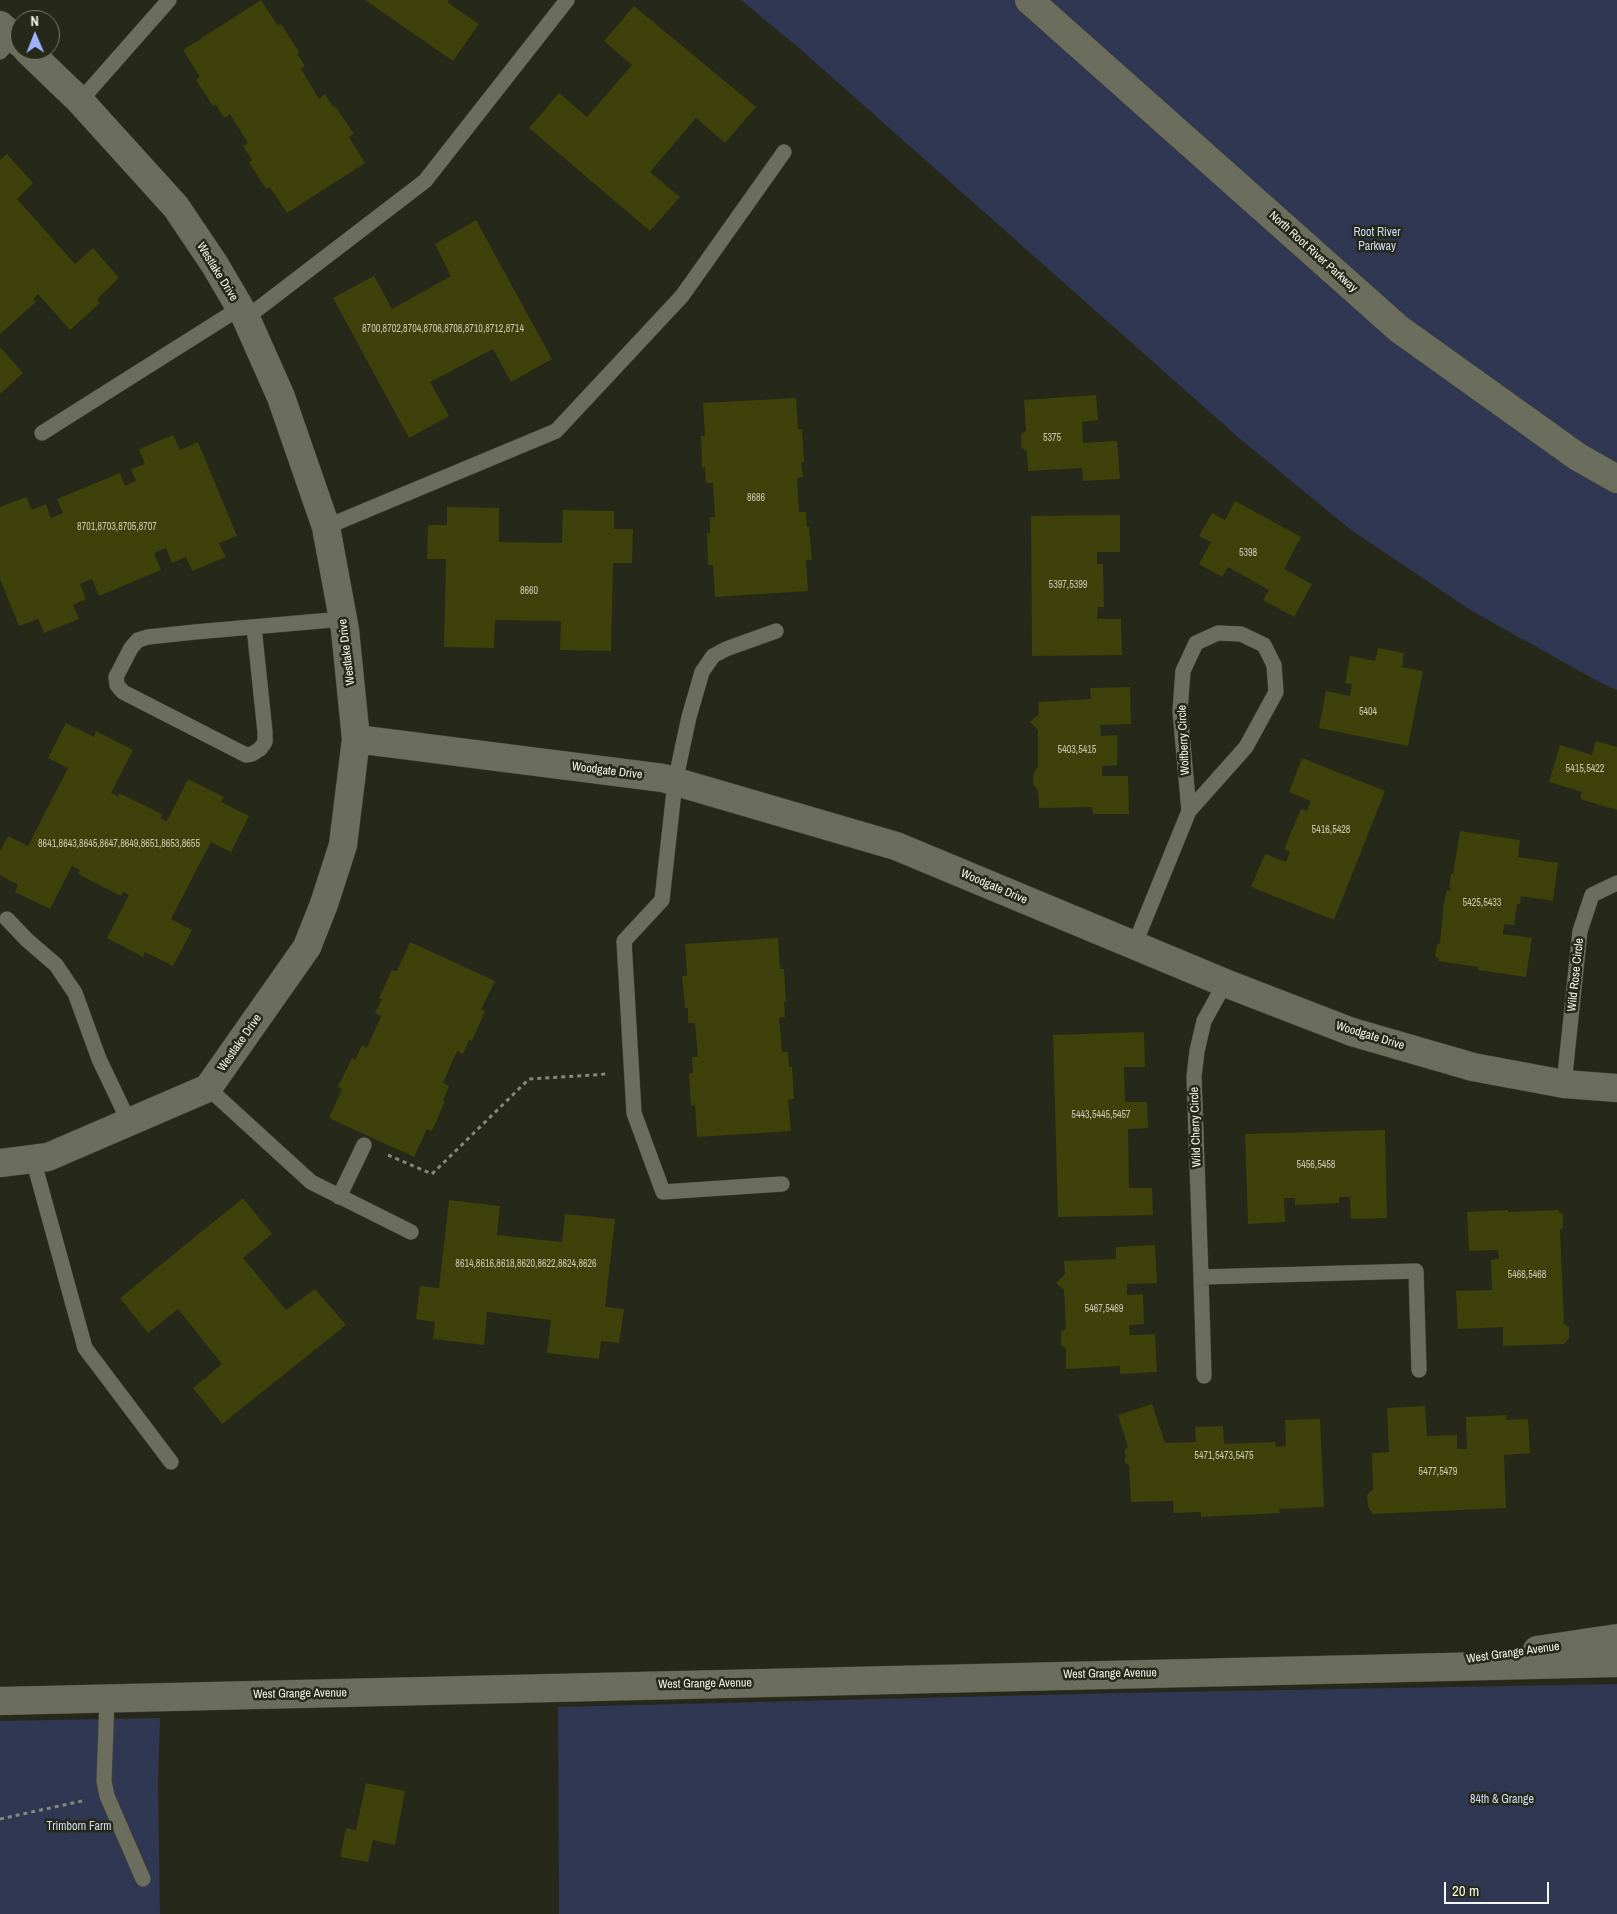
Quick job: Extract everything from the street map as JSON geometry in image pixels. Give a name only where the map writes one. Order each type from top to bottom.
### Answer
[{"type":"street","name":"North Root River Parkway","points":[[1029,0],[1399,329],[1578,458],[1617,479]]},
{"type":"street","name":"Westlake Drive","points":[[33,60],[80,100],[176,207],[215,265],[243,313],[281,397],[326,527],[343,619],[356,739],[343,844],[324,904],[307,947],[208,1088]]},
{"type":"street","name":"Woodgate Drive","points":[[356,739],[663,778],[896,846],[1134,946],[1352,1032],[1473,1067],[1564,1084],[1617,1088]]},
{"type":"street","points":[[0,1163],[48,1157],[208,1088]]},
{"type":"street","name":"West Grange Avenue","points":[[1410,1667],[1617,1638]]},
{"type":"street","name":"West Grange Avenue","points":[[0,1701],[1617,1663]]},
{"type":"lane","points":[[80,100],[169,0]]},
{"type":"lane","points":[[42,433],[243,313],[425,181],[567,0]]},
{"type":"lane","points":[[326,527],[556,431],[682,296],[784,152]]},
{"type":"lane","points":[[254,627],[265,742],[260,749],[252,754],[246,755],[123,692],[117,685],[116,677],[131,648],[138,640],[148,637],[254,627],[343,619]]},
{"type":"lane","points":[[776,631],[726,649],[714,656],[702,672],[689,717],[675,782],[662,900],[624,940],[634,1113],[663,1192],[782,1184]]},
{"type":"lane","name":"Wolfberry Circle","points":[[1134,946],[1188,811],[1246,747],[1276,692],[1274,665],[1264,645],[1241,634],[1218,633],[1196,643],[1183,672],[1180,711],[1188,811]]},
{"type":"lane","name":"Wild Rose Circle","points":[[1564,1084],[1580,932],[1592,895],[1617,883]]},
{"type":"lane","points":[[6,919],[27,940],[56,964],[75,993],[100,1059],[129,1122]]},
{"type":"lane","name":"Wild Cherry Circle","points":[[1204,1376],[1194,1077],[1204,1021],[1225,983]]},
{"type":"lane","points":[[208,1088],[311,1182],[411,1232]]},
{"type":"lane","points":[[339,1197],[364,1145]]},
{"type":"lane","points":[[33,1159],[85,1348],[171,1462]]},
{"type":"lane","points":[[1202,1277],[1416,1271],[1419,1370]]},
{"type":"lane","points":[[107,1699],[104,1781],[107,1796],[143,1879]]},
{"type":"path","points":[[364,1145],[432,1174],[529,1080],[631,1072]]},
{"type":"path","points":[[0,1820],[107,1796]]},
{"type":"green space","name":"Root River Parkway","points":[[741,0],[1617,0],[1617,690],[1599,682],[1472,611],[1351,530],[1239,438],[799,48]]},
{"type":"green space","name":"84th & Grange","points":[[1617,1684],[1617,1914],[559,1914],[558,1707],[1119,1693]]},
{"type":"green space","name":"Trimborn Farm","points":[[160,1718],[158,1783],[160,1914],[0,1914],[0,1721]]},
{"type":"building","points":[[261,0],[278,26],[281,24],[299,52],[297,53],[305,66],[301,69],[319,99],[325,94],[354,134],[349,137],[365,163],[287,213],[270,187],[266,189],[249,162],[252,160],[243,146],[248,143],[230,114],[224,118],[216,105],[213,106],[196,80],[200,77],[183,50]]},
{"type":"building","points":[[365,0],[449,0],[447,2],[479,24],[453,61]]},
{"type":"building","points":[[634,6],[756,107],[725,143],[696,118],[650,172],[680,197],[650,231],[529,128],[559,93],[587,117],[632,65],[604,41]]},
{"type":"building","points":[[7,154],[33,183],[17,199],[75,264],[93,248],[119,278],[97,299],[100,303],[70,330],[38,294],[33,299],[36,302],[0,334],[0,160]]},
{"type":"building","points":[[476,220],[552,359],[511,382],[493,349],[430,382],[449,416],[409,438],[333,298],[374,276],[392,309],[451,276],[435,244]]},
{"type":"building","points":[[0,347],[23,373],[0,394]]},
{"type":"building","points":[[1096,395],[1098,420],[1082,422],[1083,443],[1117,441],[1120,479],[1083,481],[1082,468],[1028,471],[1027,452],[1021,447],[1021,435],[1026,430],[1024,400]]},
{"type":"building","points":[[796,398],[798,429],[802,429],[804,462],[801,462],[803,477],[797,478],[799,512],[806,512],[812,560],[806,560],[808,591],[715,597],[713,565],[708,565],[707,533],[710,533],[710,517],[715,517],[713,483],[706,483],[705,467],[702,468],[701,436],[705,436],[703,403]]},
{"type":"building","points":[[173,435],[180,450],[198,442],[237,536],[219,543],[226,557],[192,571],[186,557],[172,563],[166,548],[154,553],[161,570],[99,596],[92,579],[80,584],[86,599],[73,605],[79,619],[44,633],[38,619],[19,626],[0,579],[0,507],[26,497],[32,510],[46,504],[51,518],[63,513],[57,499],[120,473],[125,486],[136,481],[131,469],[145,464],[139,449]]},
{"type":"building","points":[[1235,501],[1301,537],[1284,569],[1312,584],[1294,617],[1263,600],[1269,590],[1228,567],[1222,577],[1199,564],[1211,542],[1199,536],[1212,513],[1225,520]]},
{"type":"building","points":[[447,507],[499,508],[499,542],[562,543],[563,510],[614,511],[614,529],[633,529],[632,563],[613,563],[611,651],[560,650],[561,621],[495,620],[494,648],[444,647],[446,559],[427,559],[428,525],[447,525]]},
{"type":"building","points":[[1120,515],[1120,552],[1097,552],[1097,564],[1103,564],[1104,607],[1098,607],[1097,619],[1121,619],[1122,655],[1032,656],[1031,516]]},
{"type":"building","points":[[1378,648],[1404,653],[1402,667],[1423,671],[1408,746],[1319,728],[1326,691],[1350,696],[1352,684],[1345,683],[1350,656],[1375,661]]},
{"type":"building","points":[[1130,687],[1131,724],[1100,725],[1101,736],[1117,735],[1117,765],[1102,766],[1102,776],[1128,776],[1129,814],[1093,814],[1092,807],[1039,808],[1038,790],[1033,784],[1034,772],[1038,767],[1038,730],[1030,722],[1039,714],[1038,702],[1091,699],[1090,688]]},
{"type":"building","points":[[66,723],[94,737],[96,731],[133,750],[111,793],[118,796],[119,793],[162,814],[161,819],[167,821],[188,779],[224,797],[221,802],[249,816],[231,852],[211,842],[171,919],[192,930],[173,966],[145,952],[143,957],[107,938],[129,895],[123,892],[121,896],[78,874],[80,870],[72,866],[50,909],[15,892],[18,885],[0,875],[0,851],[8,836],[28,846],[68,768],[48,758]]},
{"type":"building","points":[[1596,741],[1617,747],[1617,810],[1580,799],[1582,792],[1549,782],[1560,745],[1592,755]]},
{"type":"building","points":[[1302,758],[1385,791],[1334,920],[1251,887],[1265,854],[1286,862],[1290,852],[1284,849],[1301,809],[1307,811],[1311,801],[1289,792]]},
{"type":"building","points":[[1460,831],[1520,840],[1518,857],[1558,863],[1553,901],[1521,896],[1520,904],[1517,904],[1514,925],[1504,924],[1503,934],[1532,938],[1526,977],[1478,970],[1478,967],[1438,961],[1439,959],[1435,956],[1437,945],[1440,943],[1444,902],[1447,890],[1450,891],[1451,888],[1449,888],[1451,874],[1453,874]]},
{"type":"building","points":[[778,938],[780,969],[784,969],[786,1002],[784,1002],[785,1017],[779,1018],[782,1052],[788,1052],[789,1067],[792,1067],[794,1099],[788,1100],[791,1131],[697,1137],[695,1105],[691,1106],[689,1074],[693,1073],[692,1057],[698,1057],[695,1023],[688,1023],[688,1008],[685,1008],[682,976],[687,976],[685,944]]},
{"type":"building","points":[[410,942],[495,981],[481,1009],[485,1011],[472,1041],[469,1040],[463,1054],[457,1051],[443,1083],[449,1086],[443,1100],[445,1101],[432,1131],[427,1129],[414,1157],[329,1118],[342,1089],[338,1087],[352,1058],[355,1060],[362,1045],[367,1048],[381,1016],[375,1013],[382,999],[379,998],[392,970],[397,971]]},
{"type":"building","points":[[1144,1032],[1145,1067],[1124,1067],[1125,1102],[1147,1102],[1148,1128],[1128,1129],[1129,1188],[1152,1188],[1153,1215],[1058,1217],[1053,1035]]},
{"type":"building","points":[[1385,1130],[1387,1218],[1351,1219],[1350,1197],[1339,1197],[1339,1203],[1295,1205],[1295,1198],[1284,1198],[1285,1222],[1248,1224],[1245,1134]]},
{"type":"building","points":[[243,1198],[272,1234],[243,1258],[286,1310],[315,1289],[346,1325],[222,1424],[193,1388],[222,1364],[178,1309],[148,1333],[120,1298]]},
{"type":"building","points":[[449,1200],[500,1206],[497,1235],[562,1242],[565,1214],[615,1219],[605,1307],[624,1309],[619,1343],[601,1341],[599,1359],[547,1353],[551,1320],[487,1312],[484,1345],[433,1339],[435,1322],[416,1319],[420,1286],[439,1288]]},
{"type":"building","points":[[1508,1210],[1508,1212],[1558,1210],[1563,1215],[1563,1227],[1560,1230],[1564,1324],[1569,1327],[1569,1338],[1564,1344],[1503,1346],[1503,1327],[1458,1329],[1456,1291],[1492,1290],[1491,1260],[1499,1259],[1498,1250],[1469,1251],[1467,1212]]},
{"type":"building","points":[[1155,1245],[1157,1283],[1127,1284],[1127,1295],[1143,1294],[1144,1324],[1129,1325],[1130,1335],[1155,1334],[1157,1372],[1120,1374],[1120,1366],[1066,1369],[1066,1349],[1061,1345],[1061,1332],[1066,1328],[1064,1290],[1056,1283],[1065,1274],[1064,1261],[1116,1259],[1116,1247]]},
{"type":"building","points":[[1152,1404],[1165,1443],[1196,1442],[1195,1427],[1223,1426],[1224,1444],[1275,1442],[1276,1447],[1286,1446],[1285,1420],[1320,1419],[1324,1507],[1279,1509],[1280,1513],[1201,1517],[1201,1512],[1174,1513],[1173,1501],[1131,1502],[1129,1466],[1125,1462],[1125,1450],[1128,1447],[1118,1415]]},
{"type":"building","points":[[1425,1406],[1427,1436],[1457,1435],[1457,1449],[1467,1449],[1466,1417],[1506,1415],[1506,1420],[1528,1419],[1530,1453],[1504,1455],[1506,1508],[1373,1514],[1368,1507],[1367,1495],[1373,1489],[1372,1453],[1389,1452],[1387,1408]]},
{"type":"building","points":[[366,1783],[405,1791],[395,1845],[373,1840],[368,1862],[340,1857],[346,1828],[356,1830]]}]
